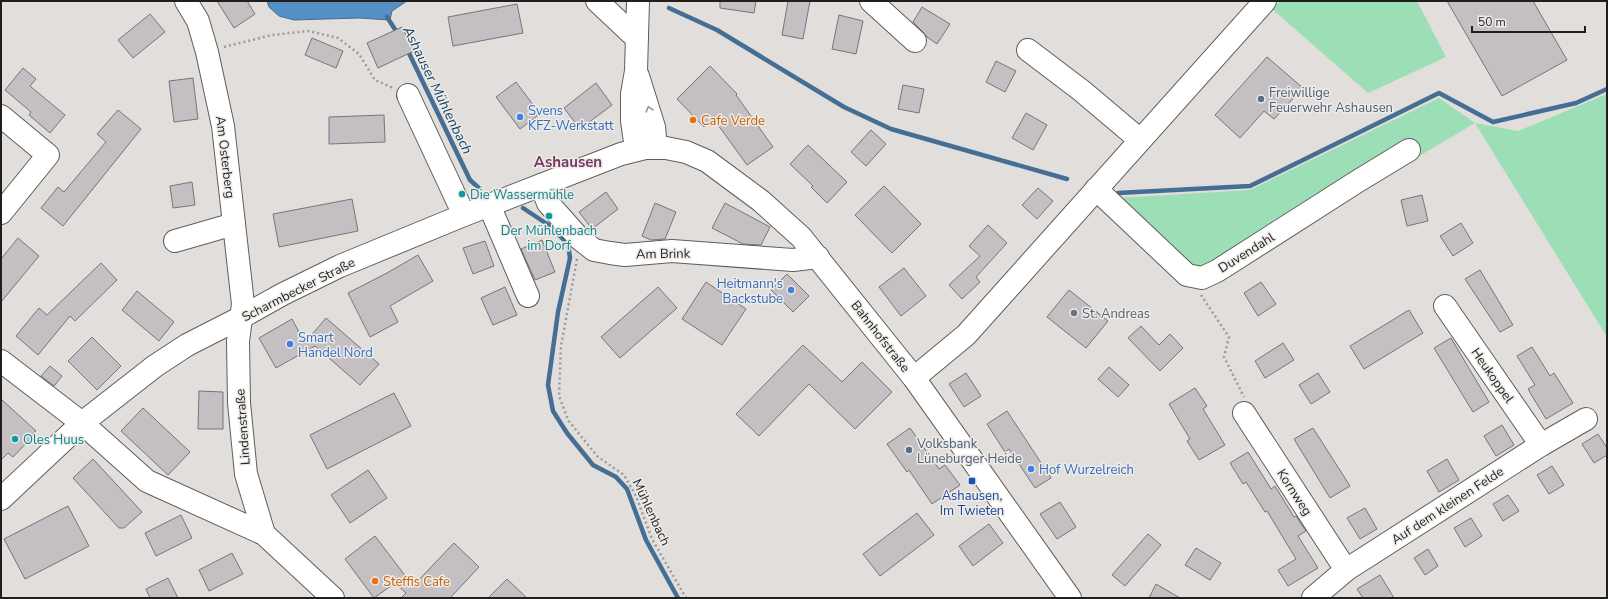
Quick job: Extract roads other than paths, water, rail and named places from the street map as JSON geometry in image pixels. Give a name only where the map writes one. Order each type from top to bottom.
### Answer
[{"type":"street","name":"Am Osterberg","points":[[186,1],[198,21],[207,52],[224,126],[243,304],[240,318]]},
{"type":"street","points":[[597,1],[630,33],[637,37]]},
{"type":"street","points":[[638,1],[636,71],[632,94],[632,121],[646,148]]},
{"type":"street","points":[[871,1],[915,41]]},
{"type":"street","points":[[914,378],[966,335],[1265,1]]},
{"type":"street","points":[[1028,50],[1082,91],[1140,140]]},
{"type":"street","points":[[408,95],[464,215]]},
{"type":"street","points":[[1,116],[48,154],[1,213]]},
{"type":"street","name":"Scharmbecker Straße","points":[[1,499],[82,423],[155,366],[187,345],[283,294],[340,266],[541,185],[646,148]]},
{"type":"street","name":"Bahnhofstraße","points":[[646,148],[686,152],[708,161],[779,216],[801,237],[914,378],[1070,598]]},
{"type":"street","name":"Duvendahl","points":[[1096,189],[1187,275],[1202,278],[1217,271],[1409,150]]},
{"type":"street","name":"Am Brink","points":[[541,185],[548,203],[580,239],[594,250],[610,254],[625,255],[672,250],[793,260],[818,257]]},
{"type":"street","points":[[490,205],[528,296]]},
{"type":"street","points":[[175,241],[234,224]]},
{"type":"street","name":"Heukoppel","points":[[1445,306],[1541,445]]},
{"type":"street","name":"Lindenstraße","points":[[240,318],[238,341],[239,403],[246,474],[264,534]]},
{"type":"street","points":[[1,361],[82,423],[147,481],[264,534],[333,598]]},
{"type":"street","name":"Kornweg","points":[[1244,413],[1346,570]]},
{"type":"street","name":"Auf dem kleinen Felde","points":[[1313,598],[1346,570],[1541,445],[1586,419]]},
{"type":"water","points":[[267,1],[407,1],[392,11],[390,20],[359,18],[294,20],[279,16],[269,7]]},
{"type":"waterway","points":[[669,8],[717,30],[844,107],[891,129],[1067,179]]},
{"type":"waterway","name":"Ashauser Mühlenbach","points":[[387,17],[398,34]]},
{"type":"waterway","name":"Ashauser Mühlenbach","points":[[407,49],[470,180],[481,190]]},
{"type":"waterway","points":[[1118,193],[1250,186],[1439,93],[1493,122],[1576,103],[1607,89]]},
{"type":"waterway","name":"Ashauser Mühlenbach","points":[[523,208],[550,226],[568,244],[570,258],[558,312],[548,385],[553,411],[567,433],[593,465],[616,477],[627,489],[646,540],[678,598]]},
{"type":"place","name":"Freiwillige Feuerwehr Ashausen","points":[[1261,99]]},
{"type":"place","name":"Svens KFZ-Werkstatt","points":[[520,117]]},
{"type":"place","name":"Cafe Verde","points":[[693,120]]},
{"type":"place","name":"Die Wassermühle","points":[[462,194]]},
{"type":"place","name":"Der Mühlenbach im Dorf","points":[[549,216]]},
{"type":"place","name":"Heitmann's Backstube","points":[[791,290]]},
{"type":"place","name":"St. Andreas","points":[[1074,313]]},
{"type":"place","name":"Smart Handel Nord","points":[[290,344]]},
{"type":"place","name":"Oles Huus","points":[[15,439]]},
{"type":"place","name":"Volksbank Lüneburger Heide","points":[[909,450]]},
{"type":"place","name":"Hof Wurzelreich","points":[[1031,469]]},
{"type":"place","name":"Ashausen, Im Twieten","points":[[972,481]]},
{"type":"place","name":"Steffis Cafe","points":[[375,581]]},
{"type":"district","name":"Ashausen","points":[[568,162]]}]
